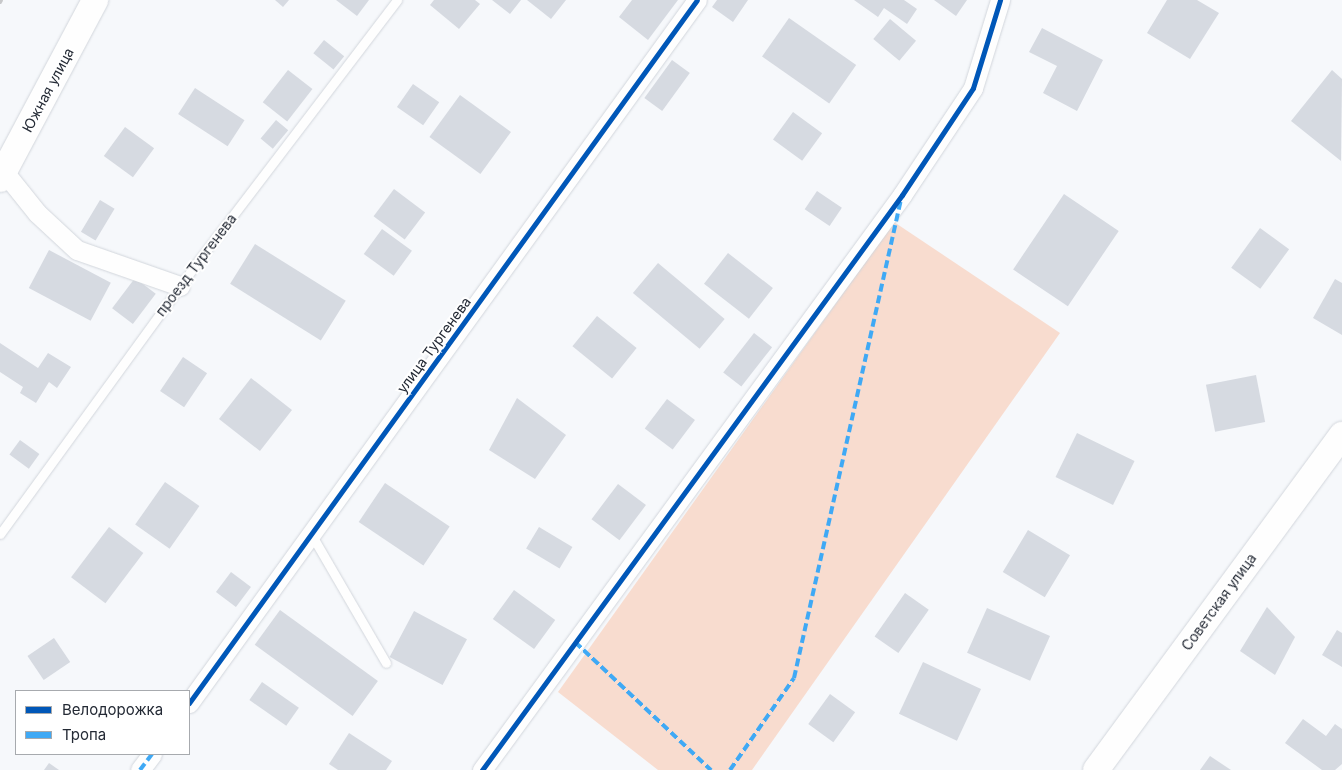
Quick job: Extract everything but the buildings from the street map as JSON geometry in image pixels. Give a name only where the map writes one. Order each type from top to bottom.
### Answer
[{"type":"street","name":"Южная улица","points":[[2,176],[96,0]]},
{"type":"street","name":"улица Тургенева","points":[[190,702],[697,0]]},
{"type":"street","points":[[482,770],[902,195],[973,88],[992,16],[1000,0]]},
{"type":"street","points":[[2,176],[37,213],[77,250],[180,286]]},
{"type":"street","name":"Советская улица","points":[[1096,770],[1342,435]]},
{"type":"street","points":[[140,770],[151,755]]},
{"type":"lane","name":"проезд Тургенева","points":[[0,534],[180,286],[397,0]]},
{"type":"lane","points":[[311,534],[386,663]]},
{"type":"shaded area","points":[[894,222],[1060,333],[752,770],[658,770],[558,692]]},
{"type":"marked path","points":[[730,770],[794,678],[900,202]]},
{"type":"marked path","points":[[575,642],[711,770]]},
{"type":"marked path","points":[[140,770],[151,755]]},
{"type":"cycle path","points":[[190,702],[697,0]]},
{"type":"cycle path","points":[[482,770],[902,195],[973,88],[1000,0]]}]
